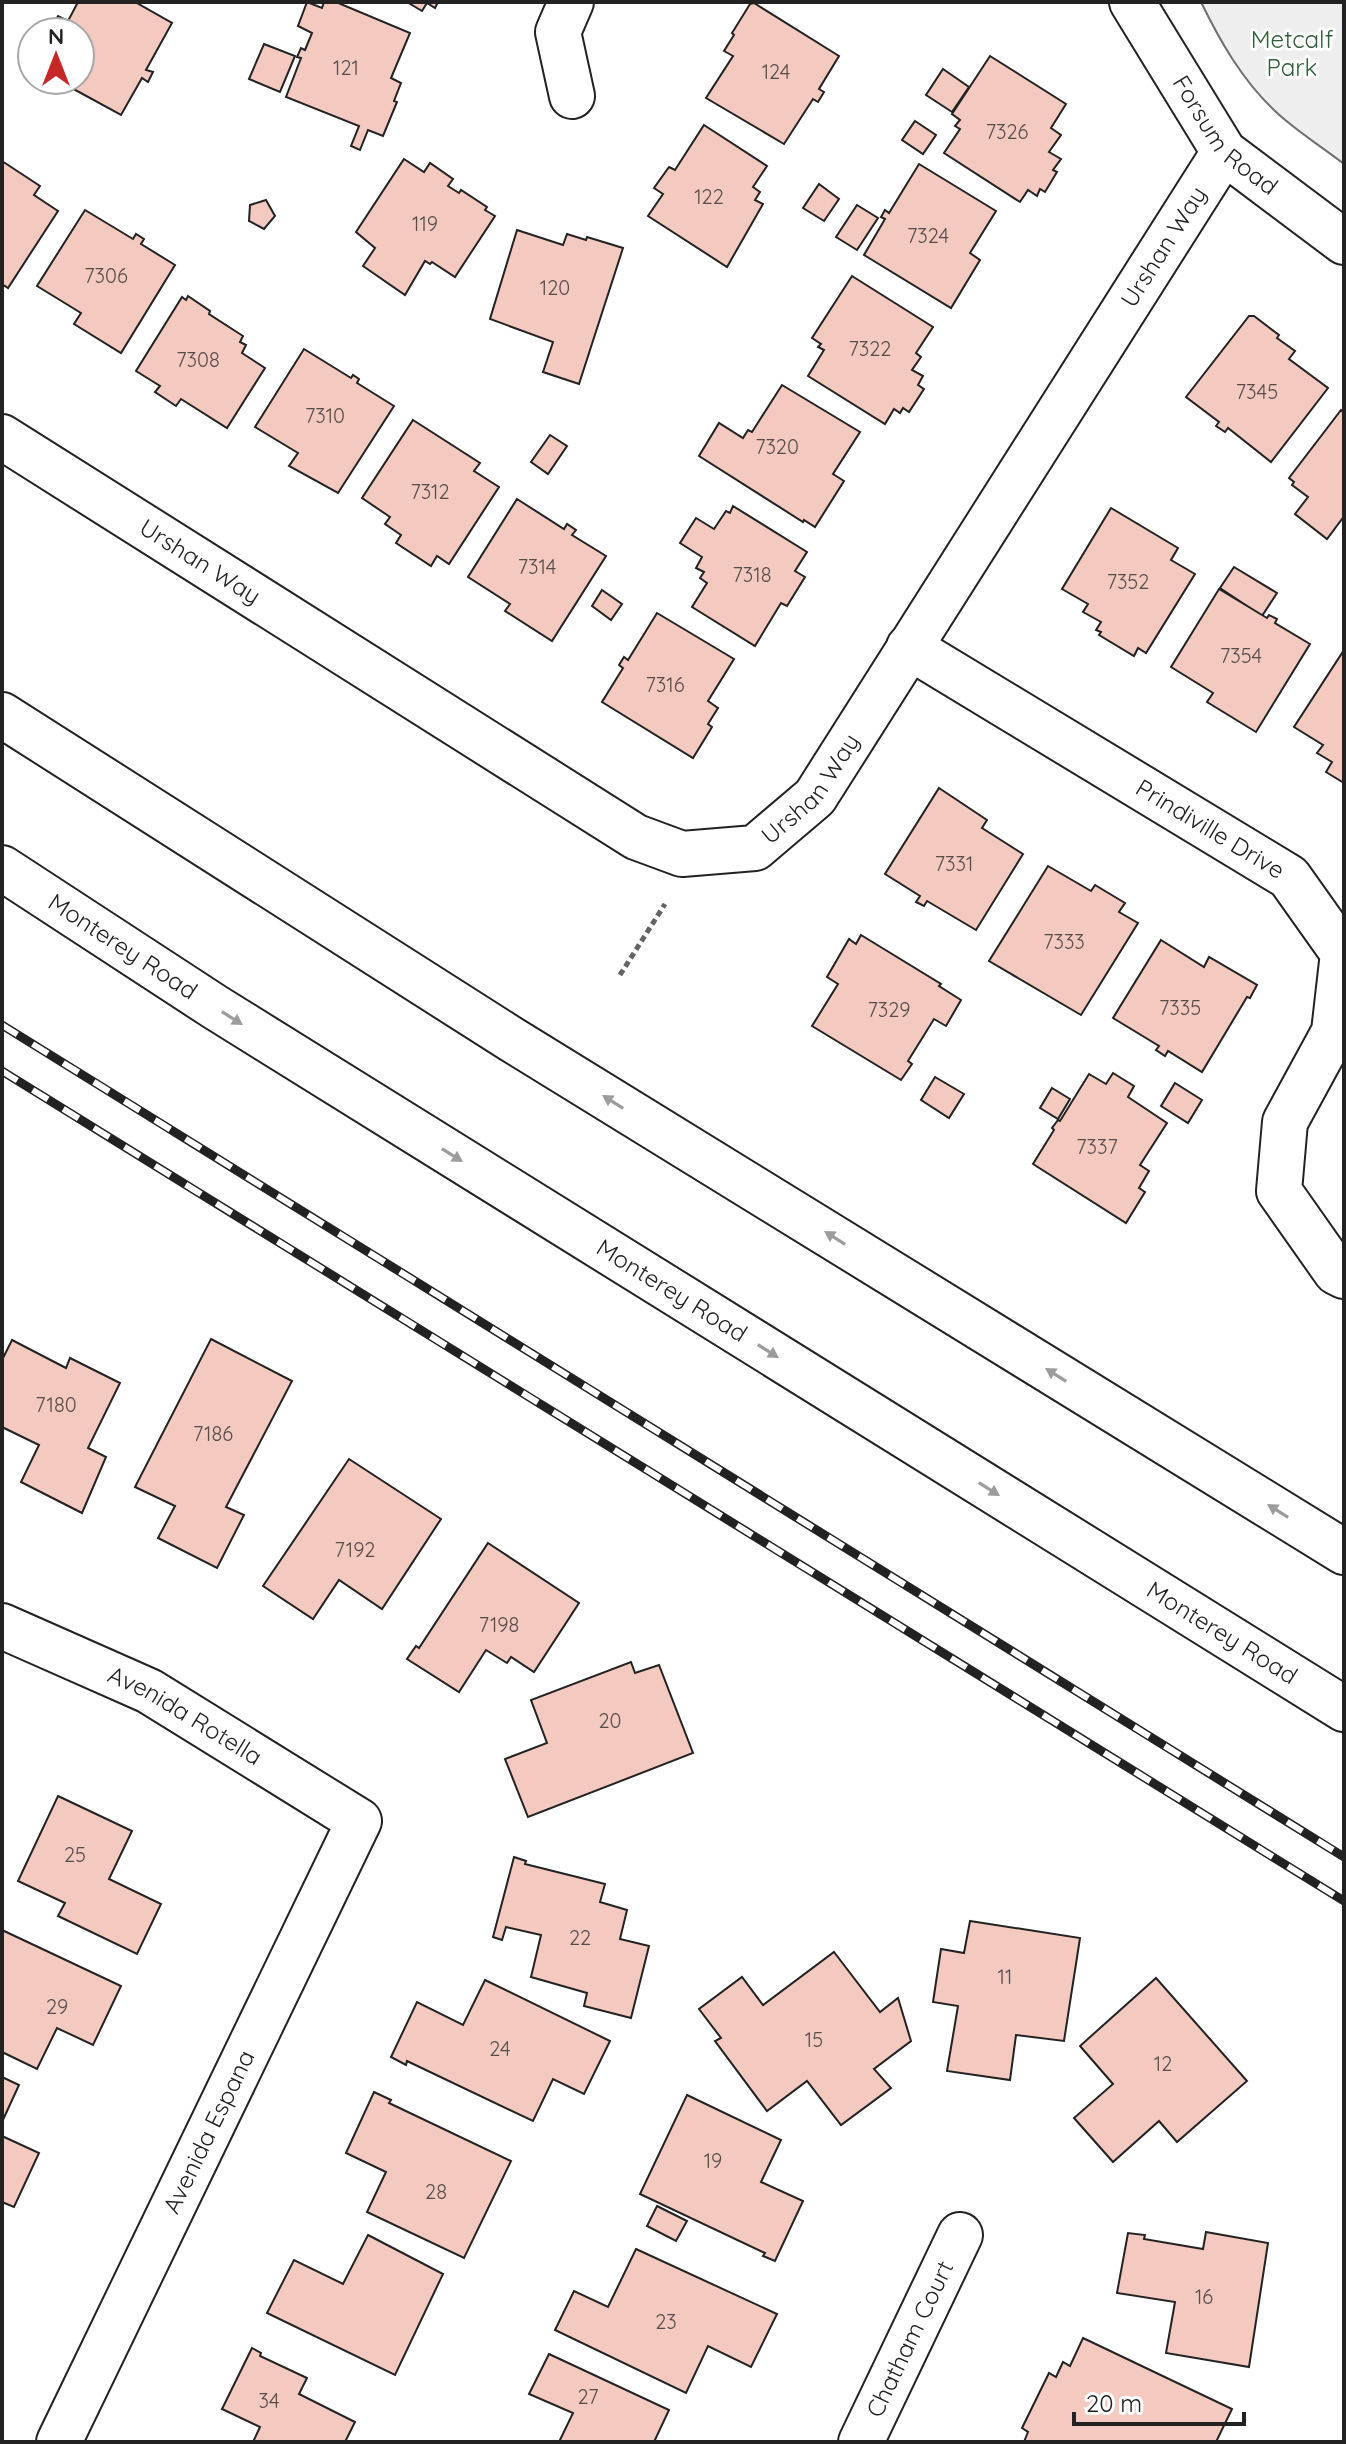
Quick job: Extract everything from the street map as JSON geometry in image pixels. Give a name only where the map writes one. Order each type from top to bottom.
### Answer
[{"type":"street","points":[[571,2],[558,32],[572,96]]},
{"type":"street","name":"Forsum Road","points":[[1132,2],[1224,152],[1344,242]]},
{"type":"street","name":"Urshan Way","points":[[2,437],[636,837],[682,854],[755,848],[815,797],[1224,152]]},
{"type":"street","name":"Prindiville Drive","points":[[909,647],[1289,877],[1343,953],[1334,1032],[1285,1122],[1279,1191],[1336,1272],[1344,1276]]},
{"type":"street","points":[[2,715],[525,1047],[1344,1552]]},
{"type":"street","name":"Monterey Road","points":[[2,868],[242,1024],[1344,1709]]},
{"type":"street","name":"Avenida Rotella","points":[[2,1626],[149,1691],[359,1821]]},
{"type":"street","name":"Avenida Espana","points":[[59,2442],[359,1821]]},
{"type":"street","name":"Chatham Court","points":[[861,2442],[960,2235]]},
{"type":"path","points":[[620,975],[669,899],[682,854]]},
{"type":"green space","name":"Metcalf Park","points":[[1201,2],[1344,2],[1344,164],[1291,125],[1263,99],[1233,60]]},
{"type":"building","points":[[78,2],[135,2],[172,23],[146,70],[153,72],[148,82],[142,78],[121,115],[86,96],[96,96],[96,16],[71,16]]},
{"type":"building","points":[[307,2],[322,8],[324,2],[336,2],[410,33],[391,78],[401,83],[383,136],[368,130],[360,150],[351,146],[359,126],[286,97],[301,58],[297,57],[301,48],[305,50],[312,33],[298,26]]},
{"type":"building","points":[[407,2],[438,2],[435,8],[427,3],[422,11]]},
{"type":"building","points":[[754,3],[839,56],[819,89],[824,92],[818,102],[813,99],[784,144],[706,98],[733,56],[724,51],[734,35],[732,33],[750,4]]},
{"type":"building","points":[[264,44],[295,56],[280,92],[249,79]]},
{"type":"building","points":[[990,56],[1066,104],[1051,128],[1061,135],[1049,152],[1061,159],[1053,170],[1057,172],[1045,192],[1040,189],[1037,196],[1028,190],[1020,202],[944,153],[960,129],[955,126],[960,120],[952,114]]},
{"type":"building","points":[[943,69],[969,87],[952,112],[926,95]]},
{"type":"building","points":[[915,121],[936,135],[923,154],[902,140]]},
{"type":"building","points":[[704,125],[767,166],[753,187],[760,192],[755,200],[763,204],[727,267],[648,216],[663,194],[654,188],[669,167],[675,170]]},
{"type":"building","points":[[404,159],[424,172],[430,163],[453,179],[448,186],[459,193],[461,190],[495,216],[455,277],[432,262],[425,261],[405,295],[363,266],[375,248],[356,232]]},
{"type":"building","points":[[2,161],[40,186],[34,195],[58,211],[8,288],[2,284]]},
{"type":"building","points":[[919,164],[996,211],[970,253],[980,260],[951,308],[864,255],[885,219],[881,217],[885,210],[889,213]]},
{"type":"building","points":[[819,184],[839,199],[824,221],[803,208]]},
{"type":"building","points":[[266,200],[275,216],[264,229],[249,221],[250,205]]},
{"type":"building","points":[[857,205],[878,218],[857,250],[836,237]]},
{"type":"building","points":[[85,210],[133,239],[136,234],[144,239],[141,244],[175,265],[121,353],[74,324],[81,313],[37,286]]},
{"type":"building","points":[[517,230],[563,245],[567,234],[623,248],[579,384],[543,372],[553,342],[490,319]]},
{"type":"building","points":[[852,276],[933,327],[916,353],[921,357],[912,370],[923,376],[918,385],[924,389],[909,412],[903,408],[900,413],[894,409],[885,424],[808,376],[824,350],[812,338]]},
{"type":"building","points":[[188,296],[243,336],[240,342],[246,345],[242,353],[265,368],[227,428],[181,399],[176,406],[155,392],[160,386],[136,371],[182,297],[186,300]]},
{"type":"building","points":[[1249,316],[1254,316],[1279,335],[1277,338],[1295,351],[1289,359],[1328,388],[1271,462],[1228,428],[1225,432],[1216,426],[1219,422],[1186,397]]},
{"type":"building","points":[[304,349],[351,378],[353,375],[359,379],[357,383],[394,406],[338,493],[289,466],[298,453],[255,427]]},
{"type":"building","points":[[782,385],[860,432],[833,474],[844,481],[815,527],[699,456],[719,423],[743,438],[748,430],[752,432]]},
{"type":"building","points":[[1341,410],[1344,413],[1344,520],[1327,539],[1295,514],[1308,497],[1292,485],[1294,482],[1289,478]]},
{"type":"building","points":[[413,420],[480,463],[474,471],[499,487],[449,564],[437,556],[431,566],[396,543],[401,535],[385,524],[390,517],[362,498]]},
{"type":"building","points":[[550,435],[567,446],[548,474],[531,462]]},
{"type":"building","points":[[517,499],[564,529],[567,524],[576,530],[572,535],[606,556],[552,641],[505,611],[510,604],[468,577]]},
{"type":"building","points":[[733,506],[807,552],[795,571],[805,577],[787,606],[781,603],[755,646],[692,607],[707,583],[700,578],[704,572],[696,568],[702,557],[680,543],[696,518],[714,529]]},
{"type":"building","points":[[1111,508],[1178,548],[1171,560],[1195,574],[1146,653],[1138,648],[1134,656],[1099,635],[1101,632],[1096,630],[1101,622],[1083,612],[1088,604],[1062,589]]},
{"type":"building","points":[[1234,567],[1277,593],[1262,616],[1220,588]]},
{"type":"building","points":[[1219,589],[1267,618],[1269,615],[1277,619],[1275,623],[1310,644],[1256,732],[1207,702],[1213,693],[1171,667]]},
{"type":"building","points":[[602,590],[622,604],[611,620],[592,606]]},
{"type":"building","points":[[657,613],[734,659],[708,701],[718,708],[708,724],[712,727],[693,758],[602,702],[623,668],[619,665],[624,657],[628,660]]},
{"type":"building","points":[[1344,650],[1344,783],[1326,772],[1332,762],[1317,753],[1323,745],[1294,727]]},
{"type":"building","points":[[939,788],[987,820],[982,828],[1023,854],[976,930],[927,901],[924,906],[916,902],[920,896],[885,874]]},
{"type":"building","points":[[1048,866],[1091,891],[1095,885],[1125,903],[1119,912],[1138,923],[1081,1015],[989,961]]},
{"type":"building","points":[[861,935],[941,984],[939,986],[961,1000],[946,1026],[934,1019],[908,1061],[912,1064],[901,1080],[812,1026],[838,984],[827,977],[849,939],[856,944]]},
{"type":"building","points":[[1161,940],[1204,967],[1209,957],[1257,985],[1202,1072],[1168,1051],[1165,1056],[1156,1050],[1159,1046],[1113,1018]]},
{"type":"building","points":[[1113,1073],[1134,1086],[1128,1097],[1167,1123],[1140,1165],[1149,1171],[1139,1188],[1145,1192],[1126,1223],[1033,1164],[1054,1130],[1052,1128],[1060,1121],[1089,1074],[1106,1084]]},
{"type":"building","points":[[935,1077],[964,1094],[949,1118],[921,1100]]},
{"type":"building","points":[[1175,1083],[1202,1100],[1188,1123],[1161,1106]]},
{"type":"building","points":[[1052,1088],[1070,1099],[1058,1119],[1040,1108]]},
{"type":"building","points":[[211,1339],[292,1381],[226,1507],[244,1515],[217,1568],[158,1538],[175,1506],[135,1487]]},
{"type":"building","points":[[12,1340],[66,1368],[70,1358],[120,1383],[88,1448],[106,1457],[82,1513],[21,1482],[39,1445],[2,1427],[2,1360]]},
{"type":"building","points":[[349,1459],[441,1519],[382,1609],[339,1580],[313,1619],[263,1586]]},
{"type":"building","points":[[488,1543],[579,1603],[534,1672],[511,1657],[507,1663],[486,1650],[459,1692],[407,1659],[416,1646],[419,1648]]},
{"type":"building","points":[[631,1662],[635,1673],[659,1665],[693,1753],[528,1817],[505,1759],[547,1743],[531,1700]]},
{"type":"building","points":[[58,1796],[132,1831],[109,1879],[161,1904],[137,1954],[58,1916],[65,1903],[18,1881]]},
{"type":"building","points":[[514,1857],[526,1861],[525,1864],[605,1884],[600,1902],[627,1910],[620,1939],[649,1946],[631,2018],[584,2006],[587,1993],[531,1977],[541,1935],[506,1927],[502,1940],[493,1937]]},
{"type":"building","points":[[970,1921],[1080,1938],[1064,2041],[1016,2035],[1010,2080],[947,2071],[958,2006],[933,2002],[941,1949],[964,1953]]},
{"type":"building","points":[[2,1930],[121,1986],[93,2045],[57,2028],[37,2069],[2,2052]]},
{"type":"building","points":[[834,1952],[880,2012],[898,1998],[911,2041],[874,2069],[891,2088],[841,2125],[807,2081],[767,2111],[715,2041],[721,2038],[699,2009],[742,1977],[763,2005]]},
{"type":"building","points":[[1156,1978],[1247,2081],[1177,2142],[1159,2121],[1113,2162],[1074,2118],[1113,2084],[1080,2046]]},
{"type":"building","points":[[485,1980],[610,2041],[584,2094],[553,2079],[533,2121],[407,2061],[406,2065],[391,2057],[417,2002],[463,2025]]},
{"type":"building","points":[[2,2077],[19,2085],[2,2122]]},
{"type":"building","points":[[374,2092],[391,2100],[389,2103],[511,2161],[464,2258],[367,2212],[386,2172],[346,2153]]},
{"type":"building","points":[[687,2095],[781,2140],[761,2182],[803,2201],[775,2261],[763,2256],[765,2253],[640,2194]]},
{"type":"building","points":[[2,2136],[39,2153],[14,2207],[2,2202]]},
{"type":"building","points":[[657,2206],[687,2221],[676,2241],[647,2226]]},
{"type":"building","points":[[1206,2232],[1268,2243],[1249,2367],[1166,2353],[1175,2302],[1117,2293],[1128,2233],[1145,2235],[1144,2239],[1203,2249]]},
{"type":"building","points":[[368,2235],[443,2274],[395,2375],[267,2313],[294,2260],[343,2284]]},
{"type":"building","points":[[636,2249],[777,2314],[751,2367],[708,2346],[686,2393],[555,2330],[574,2291],[608,2307]]},
{"type":"building","points":[[1083,2338],[1232,2409],[1216,2442],[1024,2442],[1028,2432],[1022,2428],[1049,2373],[1056,2377],[1063,2362],[1070,2366]]},
{"type":"building","points":[[252,2348],[261,2353],[260,2356],[307,2378],[299,2394],[355,2422],[345,2442],[253,2442],[260,2427],[222,2409]]},
{"type":"building","points":[[549,2354],[669,2410],[654,2442],[559,2442],[573,2413],[529,2394]]},
{"type":"railway","points":[[2,1025],[1344,1857]]},
{"type":"railway","points":[[2,1071],[1344,1901]]}]
